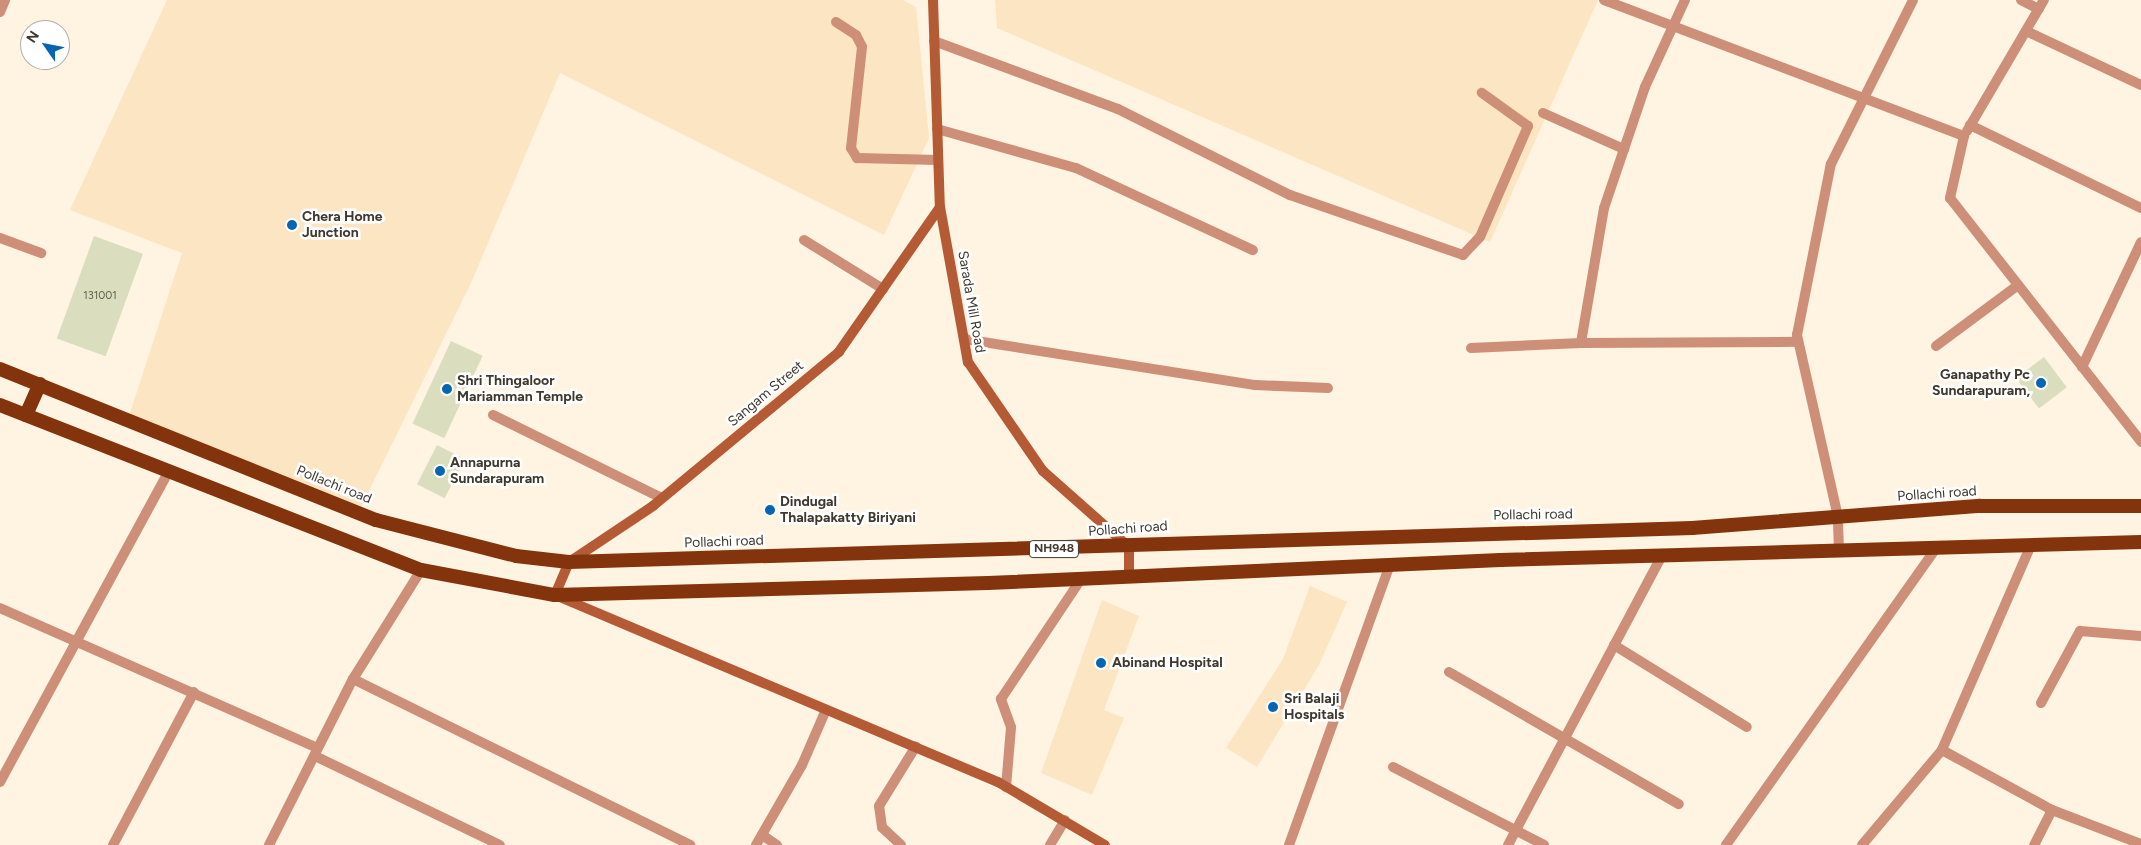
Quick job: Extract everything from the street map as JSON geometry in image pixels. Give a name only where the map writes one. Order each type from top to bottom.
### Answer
[{"type":"highway","name":"Pollachi road","points":[[0,369],[376,520],[516,556],[568,562],[1129,547],[1194,541],[1692,528],[1980,506],[2141,506]]},
{"type":"highway","points":[[26,415],[40,384]]},
{"type":"highway","name":"NH948","points":[[0,405],[421,570],[555,595],[1081,579],[1662,555],[2141,542]]},
{"type":"main road","name":"Sarada Mill Road","points":[[933,0],[940,207],[968,362],[1043,471],[1129,547]]},
{"type":"main road","name":"Sangam Street","points":[[568,562],[662,498],[839,352],[940,207]]},
{"type":"main road","points":[[1129,547],[1129,577]]},
{"type":"main road","points":[[568,562],[555,595],[825,712],[916,746],[1006,786],[1105,845]]},
{"type":"street","points":[[0,12],[5,0]]},
{"type":"street","points":[[1604,0],[1673,25],[1863,100],[1964,136]]},
{"type":"street","points":[[1581,343],[1604,208],[1624,149],[1684,0]]},
{"type":"street","points":[[1839,550],[1838,517],[1798,342],[1831,164],[1913,0]]},
{"type":"street","points":[[2021,0],[2041,5],[1964,136],[1950,198],[2141,442]]},
{"type":"street","points":[[836,22],[856,35],[862,47],[851,148],[857,158],[938,160]]},
{"type":"street","points":[[2026,31],[2141,84]]},
{"type":"street","points":[[934,41],[1118,109],[1290,195],[1463,255],[1480,237],[1528,126],[1482,93]]},
{"type":"street","points":[[1543,113],[1624,149]]},
{"type":"street","points":[[1970,125],[2141,208]]},
{"type":"street","points":[[937,129],[1076,168],[1253,250]]},
{"type":"street","points":[[0,238],[41,253]]},
{"type":"street","points":[[804,240],[883,289]]},
{"type":"street","points":[[2082,367],[2141,242]]},
{"type":"street","points":[[1936,346],[2018,285]]},
{"type":"street","points":[[964,339],[1255,385],[1328,388]]},
{"type":"street","points":[[1471,348],[1581,343],[1798,342]]},
{"type":"street","points":[[494,415],[662,498]]},
{"type":"street","points":[[0,782],[76,639],[169,471]]},
{"type":"street","points":[[1862,845],[1942,750],[2030,545]]},
{"type":"street","points":[[1726,845],[1936,548]]},
{"type":"street","points":[[1508,845],[1567,740],[1614,645],[1662,555]]},
{"type":"street","points":[[1290,845],[1390,565]]},
{"type":"street","points":[[269,845],[353,680],[421,570]]},
{"type":"street","points":[[1006,786],[1011,727],[1001,699],[1081,579]]},
{"type":"street","points":[[0,608],[76,639],[194,692],[500,845]]},
{"type":"street","points":[[2041,703],[2080,631],[2141,636]]},
{"type":"street","points":[[1614,645],[1747,727]]},
{"type":"street","points":[[1449,672],[1679,804]]},
{"type":"street","points":[[353,680],[690,845]]},
{"type":"street","points":[[113,845],[194,692]]},
{"type":"street","points":[[756,845],[802,765],[825,712]]},
{"type":"street","points":[[901,845],[882,827],[879,806],[916,746]]},
{"type":"street","points":[[1942,750],[2052,810],[2141,844]]},
{"type":"street","points":[[1393,767],[1544,845]]},
{"type":"street","points":[[2034,845],[2052,810]]},
{"type":"street","points":[[1050,845],[1065,820]]},
{"type":"street","points":[[762,835],[776,845]]},
{"type":"shaded area","points":[[167,0],[903,0],[916,7],[929,138],[884,235],[560,73],[471,283],[361,507],[129,416],[182,253],[70,210]]},
{"type":"shaded area","points":[[995,0],[1598,0],[1490,242],[997,28]]},
{"type":"shaded area","name":"Sri Balaji Hospitals","points":[[1310,586],[1347,602],[1319,665],[1257,767],[1226,748],[1283,659]]},
{"type":"shaded area","name":"Abinand Hospital","points":[[1102,600],[1139,616],[1104,710],[1124,718],[1092,795],[1041,773]]},
{"type":"building","points":[[94,236],[143,254],[106,356],[57,338]]},
{"type":"building","name":"Shri Thingaloor Mariamman Temple","points":[[451,341],[483,356],[444,438],[413,423]]},
{"type":"building","points":[[2044,357],[2067,387],[2039,408],[2016,378]]},
{"type":"building","name":"Annapurna Sundarapuram","points":[[437,445],[465,459],[445,498],[417,484]]},
{"type":"place","name":"Chera Home Junction","points":[[292,225]]},
{"type":"place","name":"Ganapathy Pc Sundarapuram,","points":[[2041,383]]},
{"type":"place","name":"Shri Thingaloor Mariamman Temple","points":[[447,389]]},
{"type":"place","name":"Annapurna Sundarapuram","points":[[440,471]]},
{"type":"place","name":"Dindugal Thalapakatty Biriyani","points":[[770,510]]},
{"type":"place","name":"Abinand Hospital","points":[[1101,663]]},
{"type":"place","name":"Sri Balaji Hospitals","points":[[1273,707]]}]
